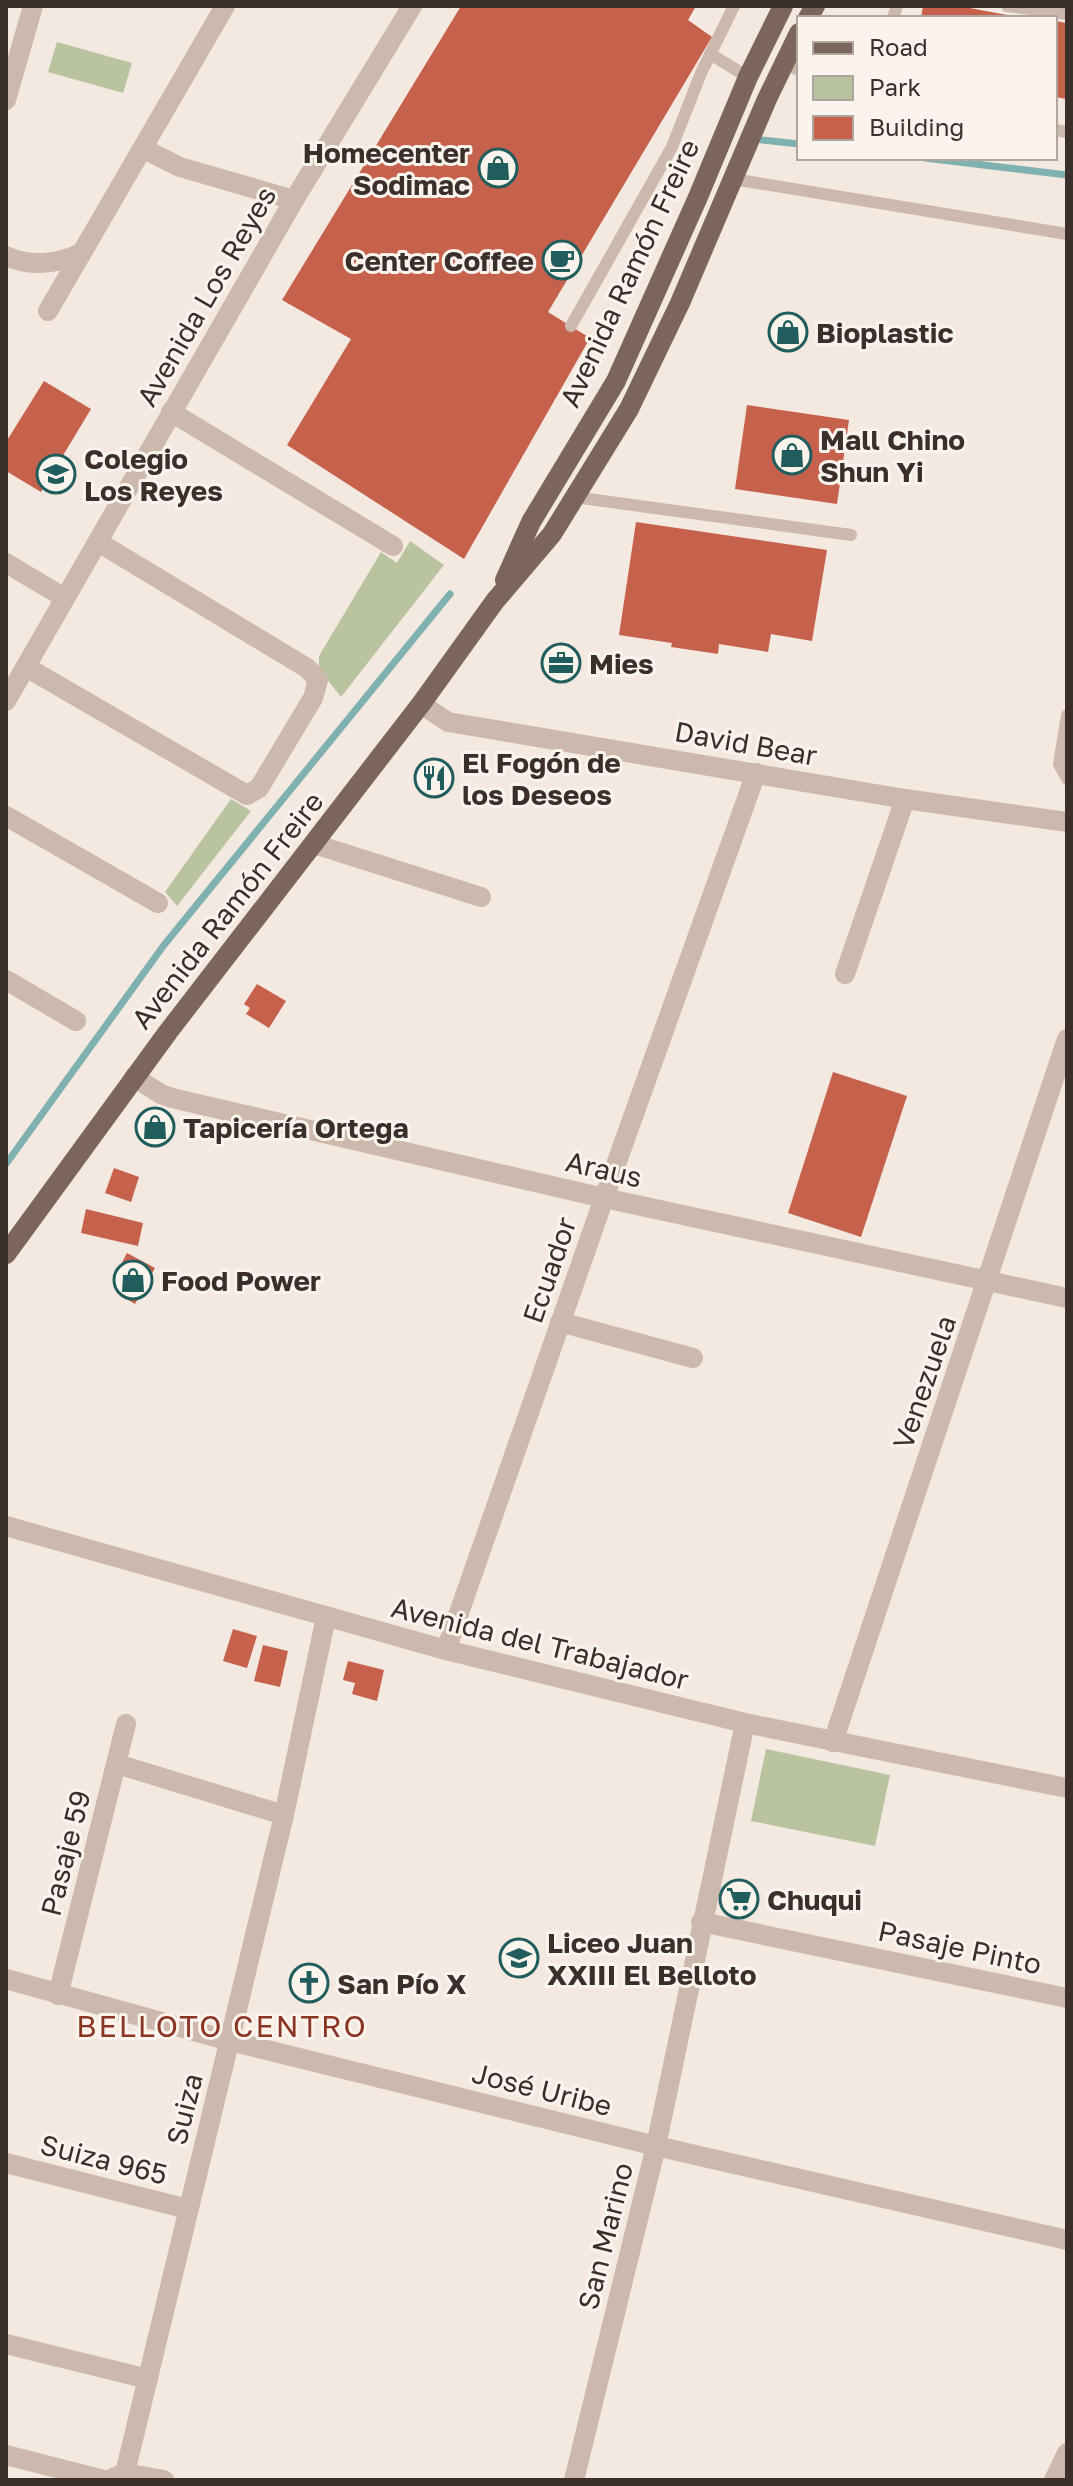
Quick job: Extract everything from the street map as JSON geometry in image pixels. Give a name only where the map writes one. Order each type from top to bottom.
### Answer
[{"type":"main road","name":"Avenida Ramón Freire","points":[[495,601],[531,522],[616,381],[748,77],[783,6]]},
{"type":"main road","name":"Avenida Ramón Freire","points":[[6,1254],[134,1077],[421,704],[495,601],[552,534],[635,397],[680,303],[747,146],[792,66],[797,42]]},
{"type":"main road","points":[[747,146],[753,109],[748,77]]},
{"type":"street","points":[[6,100],[33,6]]},
{"type":"street","points":[[48,311],[225,6]]},
{"type":"street","name":"Avenida Los Reyes","points":[[6,701],[294,200],[412,6]]},
{"type":"street","points":[[144,149],[180,167],[294,200]]},
{"type":"street","points":[[6,256],[16,261],[58,263],[79,254]]},
{"type":"street","points":[[171,412],[393,546]]},
{"type":"street","points":[[26,667],[247,795],[259,788],[313,698],[318,680],[307,668],[98,542]]},
{"type":"street","points":[[6,563],[65,598]]},
{"type":"street","name":"David Bear","points":[[421,704],[448,722],[905,799],[1067,822]]},
{"type":"street","name":"Ecuador","points":[[446,1650],[756,773]]},
{"type":"street","points":[[845,974],[905,799]]},
{"type":"street","points":[[6,816],[158,903]]},
{"type":"street","points":[[314,844],[481,897]]},
{"type":"street","points":[[6,980],[76,1021]]},
{"type":"street","name":"Venezuela","points":[[833,1742],[1067,1039]]},
{"type":"street","name":"Araus","points":[[134,1077],[172,1098],[604,1198],[1067,1298]]},
{"type":"street","points":[[560,1322],[693,1358]]},
{"type":"street","name":"Avenida del Trabajador","points":[[6,1526],[446,1650],[745,1723],[1067,1788]]},
{"type":"street","name":"Suiza","points":[[113,2478],[148,2379],[284,1815],[326,1617]]},
{"type":"street","name":"San Marino","points":[[574,2480],[656,2146],[745,1723]]},
{"type":"street","name":"Pasaje 59","points":[[58,1995],[126,1724]]},
{"type":"street","points":[[117,1764],[284,1815]]},
{"type":"street","name":"Pasaje Pinto","points":[[701,1922],[1067,1998]]},
{"type":"street","name":"José Uribe","points":[[6,1979],[230,2041],[656,2146],[1067,2240]]},
{"type":"street","name":"Suiza 965","points":[[6,2163],[188,2209]]},
{"type":"street","points":[[6,2344],[148,2379]]},
{"type":"street","points":[[1054,2480],[1067,2453]]},
{"type":"street","points":[[6,2455],[113,2478],[164,2480]]},
{"type":"lane","points":[[571,326],[672,147],[710,54],[734,6]]},
{"type":"lane","points":[[1007,6],[1067,14]]},
{"type":"lane","points":[[710,54],[748,77]]},
{"type":"lane","points":[[733,179],[1067,234]]},
{"type":"lane","points":[[574,497],[851,535]]},
{"type":"lane","points":[[1067,715],[1059,764],[1067,779]]},
{"type":"green space","points":[[57,42],[132,63],[123,93],[48,72]]},
{"type":"green space","points":[[410,541],[444,565],[341,697],[319,669],[319,656],[381,552],[397,563]]},
{"type":"green space","points":[[231,799],[251,811],[177,906],[165,892]]},
{"type":"green space","points":[[766,1749],[890,1775],[875,1846],[751,1821]]},
{"type":"building","name":"Homecenter Sodimac","points":[[461,6],[696,6],[688,20],[712,37],[548,312],[590,338],[464,559],[287,445],[351,339],[282,300]]},
{"type":"building","points":[[923,6],[959,6],[1013,16],[921,16]]},
{"type":"building","points":[[1057,21],[1067,23],[1067,99],[1057,97]]},
{"type":"building","points":[[44,381],[91,409],[41,492],[6,471],[6,442]]},
{"type":"building","name":"Mall Chino Shun Yi","points":[[747,405],[849,420],[837,504],[735,489]]},
{"type":"building","points":[[636,522],[827,550],[812,641],[771,634],[768,652],[719,644],[718,654],[619,635]]},
{"type":"building","points":[[257,984],[286,1001],[269,1028],[246,1014],[250,1008],[244,1004]]},
{"type":"building","points":[[833,1072],[907,1096],[861,1237],[788,1213]]},
{"type":"building","points":[[114,1168],[139,1177],[131,1202],[105,1193]]},
{"type":"building","points":[[86,1209],[143,1223],[138,1246],[81,1233]]},
{"type":"building","name":"Food Power","points":[[127,1253],[155,1268],[135,1304],[117,1293],[122,1283],[114,1278]]},
{"type":"building","points":[[233,1629],[257,1636],[247,1668],[223,1661]]},
{"type":"building","points":[[263,1645],[288,1651],[280,1687],[254,1681]]},
{"type":"building","points":[[348,1661],[384,1670],[377,1701],[352,1694],[355,1683],[343,1680]]},
{"type":"waterway","points":[[762,140],[797,144]]},
{"type":"waterway","points":[[942,160],[1067,175]]},
{"type":"waterway","points":[[6,1164],[164,945],[450,594]]},
{"type":"place","name":"Homecenter Sodimac","points":[[498,168]]},
{"type":"place","name":"Center Coffee","points":[[562,260]]},
{"type":"place","name":"Bioplastic","points":[[788,332]]},
{"type":"place","name":"Mall Chino Shun Yi","points":[[792,455]]},
{"type":"place","name":"Colegio Los Reyes","points":[[56,474]]},
{"type":"place","name":"Mies","points":[[561,663]]},
{"type":"place","name":"El Fogón de los Deseos","points":[[434,778]]},
{"type":"place","name":"Tapicería Ortega","points":[[155,1127]]},
{"type":"place","name":"Food Power","points":[[133,1280]]},
{"type":"place","name":"Chuqui","points":[[739,1899]]},
{"type":"place","name":"Liceo Juan XXIII El Belloto","points":[[519,1958]]},
{"type":"place","name":"San Pío X","points":[[309,1983]]},
{"type":"district","name":"BELLOTO CENTRO","points":[[222,2026]]}]
